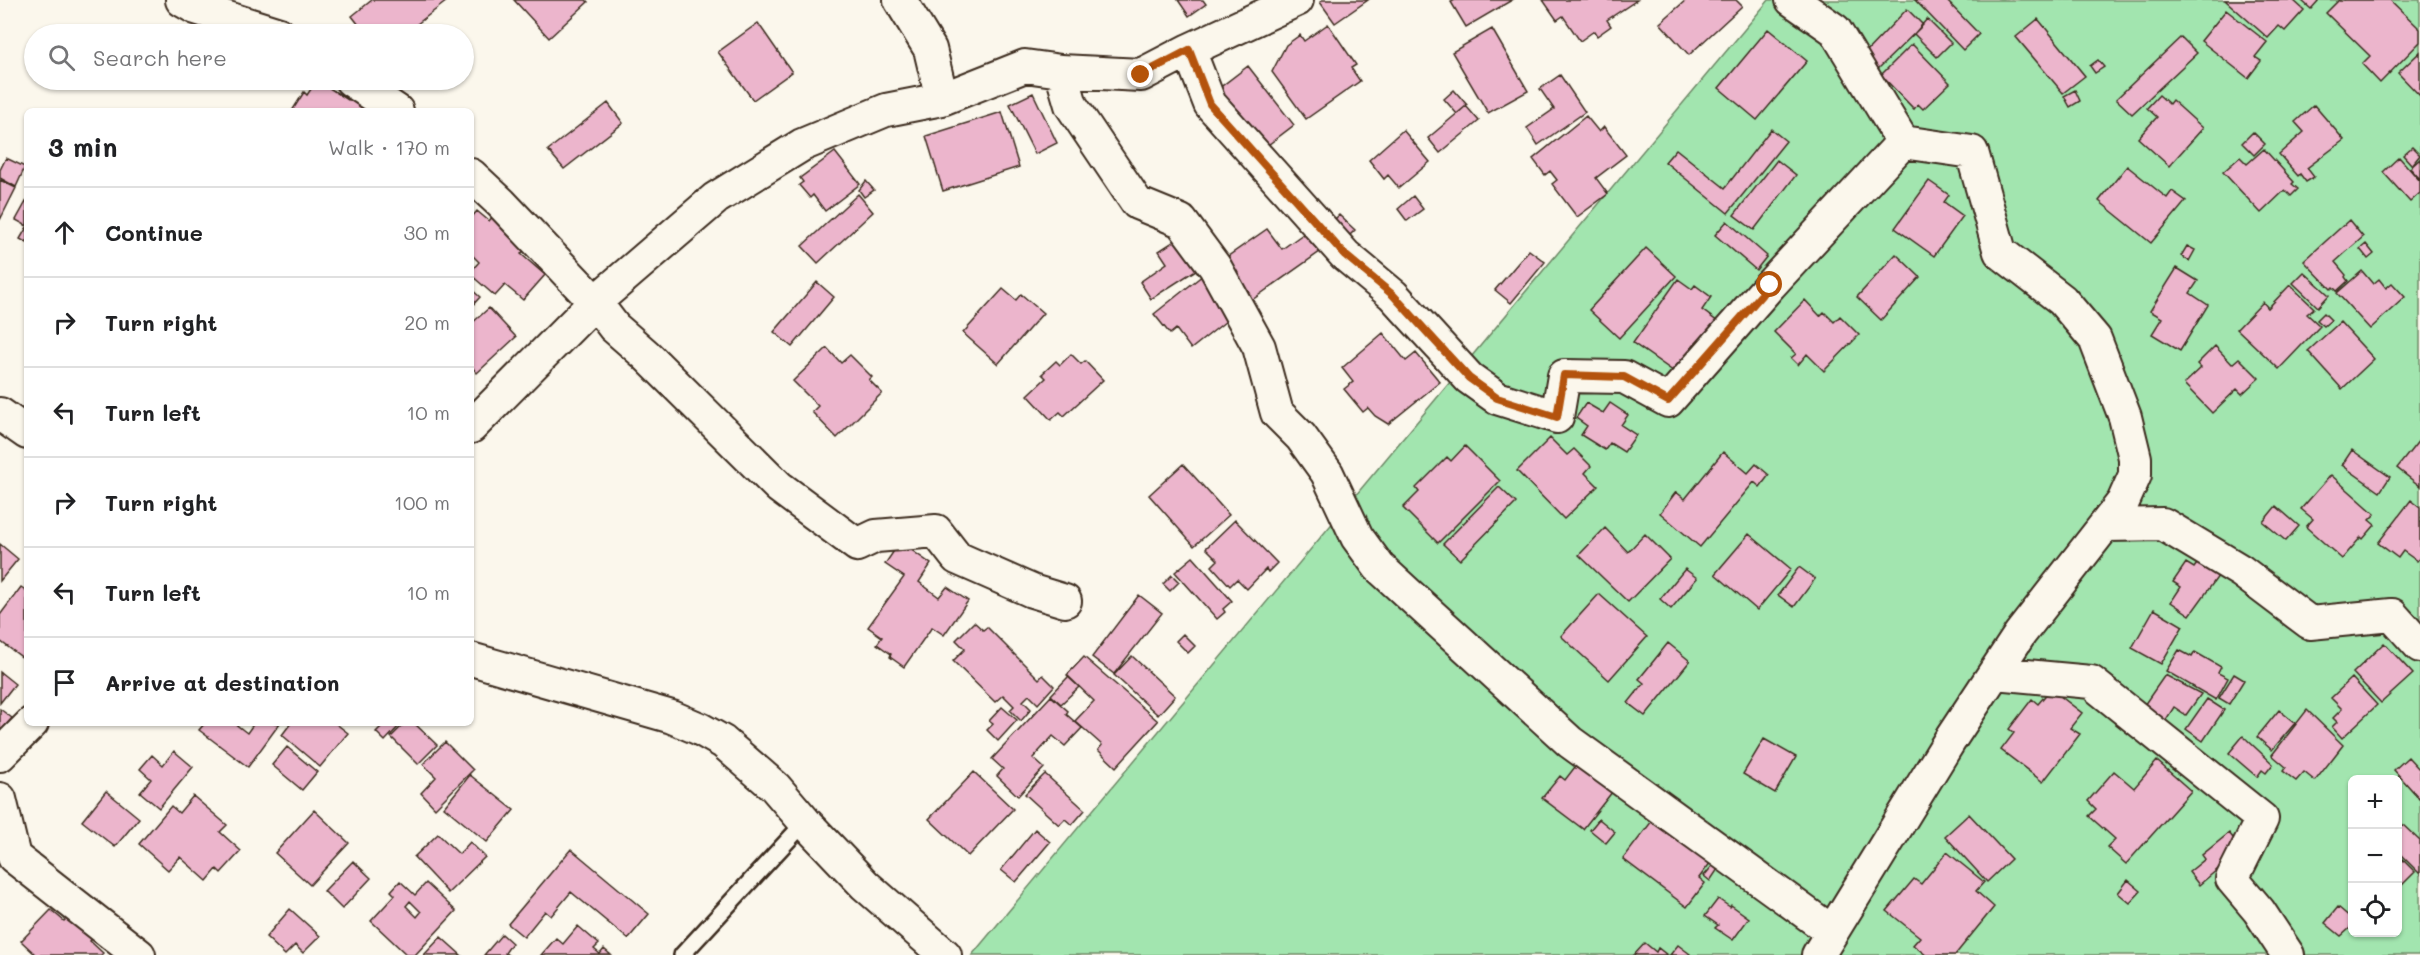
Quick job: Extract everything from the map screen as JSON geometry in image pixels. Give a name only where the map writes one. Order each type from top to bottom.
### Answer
[{"type":"street","points":[[182,0],[196,8],[247,24]]},
{"type":"street","points":[[900,0],[930,49],[942,99]]},
{"type":"street","points":[[474,424],[596,302],[716,198],[802,145],[886,110],[942,99],[1024,66],[1061,71],[1141,75],[1297,0]]},
{"type":"street","points":[[1792,0],[1835,30],[1903,142]]},
{"type":"street","points":[[1189,50],[1210,104],[1345,255],[1393,295],[1469,378],[1497,398],[1557,417],[1564,375],[1624,377],[1668,401],[1770,285],[1903,142]]},
{"type":"street","points":[[1061,71],[1071,105],[1137,202],[1180,221],[1215,267],[1259,347],[1277,413],[1301,437],[1327,473],[1357,537],[1379,567],[1570,742],[1825,943],[1995,673],[2048,598],[2107,525],[2123,502],[2135,475],[2135,458],[2125,417],[2095,339],[2062,300],[2000,252],[1972,152],[1903,142]]},
{"type":"street","points":[[366,90],[393,108]]},
{"type":"street","points":[[474,178],[596,302],[614,327],[646,355],[779,487],[835,526],[857,545],[883,535],[936,531],[957,558],[1032,591],[1065,601]]},
{"type":"street","points":[[0,414],[24,431]]},
{"type":"street","points":[[2135,475],[2163,524],[2241,571],[2310,623],[2392,615],[2420,646]]},
{"type":"street","points":[[2107,525],[2163,524]]},
{"type":"street","points":[[474,660],[672,717],[723,742],[775,787],[865,885],[945,955]]},
{"type":"street","points":[[1995,673],[2091,682],[2262,819],[2232,879],[2259,911],[2288,955]]},
{"type":"street","points":[[0,755],[29,726]]},
{"type":"street","points":[[0,800],[14,857],[139,955]]},
{"type":"lane","points":[[682,955],[805,822]]},
{"type":"green space","points":[[1769,0],[2420,0],[2420,955],[972,955]]},
{"type":"building","points":[[372,0],[447,1],[417,24],[358,24],[352,16]]},
{"type":"building","points":[[514,0],[586,0],[588,2],[549,38]]},
{"type":"building","points":[[1178,0],[1203,0],[1206,4],[1189,16]]},
{"type":"building","points":[[1322,0],[1368,0],[1335,23],[1320,2]]},
{"type":"building","points":[[1455,0],[1512,0],[1466,27],[1451,2]]},
{"type":"building","points":[[1543,0],[1637,0],[1607,20],[1611,26],[1597,36],[1594,31],[1580,41],[1563,16],[1557,20]]},
{"type":"building","points":[[1686,0],[1736,0],[1742,6],[1689,55],[1660,23]]},
{"type":"building","points":[[1915,0],[1946,0],[1979,34],[1963,50]]},
{"type":"building","points":[[2225,0],[2293,0],[2304,10],[2285,31],[2279,26],[2268,38]]},
{"type":"building","points":[[2301,0],[2319,0],[2311,9]]},
{"type":"building","points":[[2339,0],[2390,0],[2420,29],[2420,42],[2380,83],[2362,64],[2370,56],[2326,13]]},
{"type":"building","points":[[1907,9],[1923,25],[1878,69],[1864,54]]},
{"type":"building","points":[[2226,10],[2267,42],[2255,57],[2261,61],[2248,78],[2201,41]]},
{"type":"building","points":[[1927,19],[1951,43],[1937,57],[1914,34]]},
{"type":"building","points":[[2038,19],[2085,76],[2063,93],[2016,37]]},
{"type":"building","points":[[758,23],[792,72],[753,100],[718,52]]},
{"type":"building","points":[[1328,24],[1356,65],[1351,68],[1360,81],[1306,119],[1272,72],[1286,45],[1300,35],[1304,41]]},
{"type":"building","points":[[1492,29],[1528,91],[1488,113],[1452,52]]},
{"type":"building","points":[[1768,29],[1807,61],[1757,120],[1719,88]]},
{"type":"building","points":[[2181,37],[2197,53],[2132,114],[2116,99]]},
{"type":"building","points":[[1912,44],[1950,83],[1923,109],[1918,104],[1914,109],[1881,75]]},
{"type":"building","points":[[2420,52],[2420,96],[2398,73]]},
{"type":"building","points":[[2098,60],[2104,67],[2095,73],[2090,66]]},
{"type":"building","points":[[1248,66],[1294,125],[1264,148],[1218,89]]},
{"type":"building","points":[[1560,75],[1585,112],[1538,145],[1527,128],[1554,109],[1540,89]]},
{"type":"building","points":[[310,90],[332,90],[348,100],[353,92],[370,108],[294,108],[304,92],[307,95]]},
{"type":"building","points":[[1454,90],[1467,105],[1457,114],[1444,99]]},
{"type":"building","points":[[2075,90],[2080,101],[2070,107],[2064,96]]},
{"type":"building","points":[[1033,93],[1057,143],[1035,154],[1010,104]]},
{"type":"building","points":[[2159,95],[2169,104],[2172,100],[2203,128],[2169,166],[2138,138],[2157,117],[2147,108]]},
{"type":"building","points":[[608,103],[623,123],[564,169],[548,150]]},
{"type":"building","points":[[2314,105],[2344,140],[2307,168],[2314,177],[2306,182],[2279,154],[2304,132],[2295,122]]},
{"type":"building","points":[[1466,106],[1479,121],[1440,153],[1428,138]]},
{"type":"building","points":[[1002,112],[1019,167],[943,191],[926,136]]},
{"type":"building","points":[[1586,116],[1599,132],[1604,127],[1626,155],[1596,178],[1608,194],[1577,217],[1552,184],[1557,180],[1550,171],[1545,175],[1533,159]]},
{"type":"building","points":[[1771,129],[1786,141],[1728,213],[1665,162],[1676,149],[1725,188]]},
{"type":"building","points":[[1403,130],[1430,162],[1399,188],[1388,175],[1384,179],[1369,160]]},
{"type":"building","points":[[2253,132],[2265,144],[2254,155],[2242,143]]},
{"type":"building","points":[[2412,147],[2420,155],[2412,165],[2403,155]]},
{"type":"building","points":[[2264,149],[2298,189],[2291,196],[2285,190],[2261,213],[2223,172],[2240,157],[2247,164]]},
{"type":"building","points":[[835,152],[860,184],[825,211],[813,195],[810,198],[799,185],[803,182],[800,178]]},
{"type":"building","points":[[2399,157],[2420,181],[2420,193],[2410,202],[2383,172]]},
{"type":"building","points":[[6,158],[24,167],[16,187],[0,178],[0,170]]},
{"type":"building","points":[[2420,159],[2420,179],[2410,168]]},
{"type":"building","points":[[1777,160],[1796,175],[1754,230],[1734,215]]},
{"type":"building","points":[[2127,166],[2167,198],[2172,191],[2186,201],[2151,243],[2099,201]]},
{"type":"building","points":[[0,180],[16,188],[0,220]]},
{"type":"building","points":[[866,181],[874,190],[864,197],[859,190]]},
{"type":"building","points":[[1929,181],[1949,195],[1944,202],[1963,216],[1934,256],[1895,228]]},
{"type":"building","points":[[858,194],[873,212],[818,263],[802,246]]},
{"type":"building","points":[[1413,196],[1423,209],[1407,221],[1398,209]]},
{"type":"building","points":[[24,205],[24,224],[16,220]]},
{"type":"building","points":[[499,209],[530,244],[521,254],[545,275],[523,300],[505,285],[495,296],[474,278],[474,268],[479,262],[474,257],[474,214],[477,211],[489,221]]},
{"type":"building","points":[[1339,215],[1355,230],[1346,239],[1331,223]]},
{"type":"building","points":[[2349,220],[2363,237],[2335,262],[2348,281],[2337,291],[2333,287],[2331,289],[2304,261]]},
{"type":"building","points":[[1727,221],[1767,256],[1756,270],[1715,235]]},
{"type":"building","points":[[1267,229],[1282,249],[1310,229],[1324,249],[1252,300],[1224,259]]},
{"type":"building","points":[[1176,240],[1196,270],[1151,299],[1140,282],[1167,263],[1159,251]]},
{"type":"building","points":[[2366,244],[2374,254],[2368,259],[2360,249]]},
{"type":"building","points":[[2187,246],[2195,250],[2189,261],[2181,256]]},
{"type":"building","points":[[1646,248],[1676,276],[1619,338],[1589,310]]},
{"type":"building","points":[[1529,250],[1545,262],[1511,303],[1495,290]]},
{"type":"building","points":[[1896,254],[1920,277],[1881,320],[1857,297]]},
{"type":"building","points":[[2177,268],[2198,281],[2190,293],[2208,305],[2180,351],[2152,334],[2162,318],[2150,311]]},
{"type":"building","points":[[2362,271],[2373,284],[2379,279],[2386,288],[2392,283],[2405,297],[2370,329],[2337,293]]},
{"type":"building","points":[[2304,272],[2329,295],[2318,307],[2293,283]]},
{"type":"building","points":[[1203,275],[1235,314],[1191,349],[1176,329],[1170,334],[1154,314]]},
{"type":"building","points":[[1678,279],[1692,289],[1695,285],[1711,297],[1702,310],[1718,322],[1680,376],[1633,343]]},
{"type":"building","points":[[817,282],[834,297],[792,347],[774,332]]},
{"type":"building","points":[[2290,285],[2314,308],[2307,314],[2320,326],[2279,369],[2237,329],[2263,302],[2268,308]]},
{"type":"building","points":[[1003,289],[1016,300],[1021,294],[1043,313],[998,364],[963,333]]},
{"type":"building","points":[[474,292],[480,297],[474,304]]},
{"type":"building","points":[[1805,300],[1820,316],[1824,312],[1834,322],[1840,316],[1859,335],[1824,371],[1807,354],[1798,365],[1791,358],[1796,354],[1774,332]]},
{"type":"building","points":[[489,308],[516,337],[477,373],[474,370],[474,321]]},
{"type":"building","points":[[2324,313],[2331,320],[2324,326],[2317,320]]},
{"type":"building","points":[[2340,322],[2374,359],[2342,389],[2308,351]]},
{"type":"building","points":[[1383,333],[1406,361],[1416,353],[1440,382],[1388,424],[1375,416],[1368,408],[1363,412],[1344,389],[1353,382],[1342,368]]},
{"type":"building","points":[[2215,346],[2232,364],[2239,358],[2259,378],[2242,394],[2237,389],[2212,413],[2184,384],[2201,368],[2197,364]]},
{"type":"building","points":[[827,348],[841,363],[850,355],[872,377],[869,380],[882,393],[837,438],[812,412],[818,406],[793,381]]},
{"type":"building","points":[[1071,354],[1081,364],[1085,361],[1103,380],[1064,416],[1060,412],[1051,420],[1028,395],[1046,378],[1042,374],[1056,361],[1060,365]]},
{"type":"building","points":[[1586,403],[1603,413],[1610,403],[1628,415],[1621,425],[1636,435],[1624,452],[1610,443],[1605,450],[1581,435],[1587,426],[1576,418]]},
{"type":"building","points":[[1550,438],[1567,455],[1574,449],[1591,466],[1585,473],[1598,486],[1564,519],[1517,471]]},
{"type":"building","points":[[2420,439],[2420,486],[2397,468]]},
{"type":"building","points":[[1465,446],[1500,481],[1438,543],[1403,508],[1419,492],[1416,488],[1447,457],[1451,461]]},
{"type":"building","points":[[2352,450],[2390,477],[2380,492],[2342,465]]},
{"type":"building","points":[[1723,452],[1748,473],[1756,464],[1769,475],[1760,487],[1754,482],[1700,547],[1660,513],[1676,492],[1685,499]]},
{"type":"building","points":[[1183,464],[1229,515],[1194,546],[1149,495]]},
{"type":"building","points":[[2331,475],[2375,514],[2369,520],[2375,525],[2342,559],[2306,527],[2313,519],[2301,509]]},
{"type":"building","points":[[1499,487],[1516,503],[1460,560],[1443,544]]},
{"type":"building","points":[[2411,500],[2420,507],[2420,557],[2417,561],[2403,551],[2398,558],[2378,543]]},
{"type":"building","points":[[2276,506],[2299,526],[2286,541],[2263,522]]},
{"type":"building","points":[[1235,520],[1277,563],[1268,572],[1266,569],[1247,589],[1237,579],[1230,586],[1212,566],[1218,560],[1206,548]]},
{"type":"building","points":[[1605,528],[1628,552],[1645,534],[1670,559],[1628,602],[1579,555]]},
{"type":"building","points":[[1749,534],[1791,569],[1757,610],[1715,574]]},
{"type":"building","points":[[900,542],[931,564],[919,582],[939,597],[947,587],[968,601],[944,635],[932,627],[904,667],[877,644],[882,637],[868,627],[904,577],[885,564]]},
{"type":"building","points":[[0,544],[18,559],[0,581]]},
{"type":"building","points":[[2204,554],[2224,568],[2190,615],[2171,602],[2181,587],[2173,582],[2186,563],[2194,568]]},
{"type":"building","points":[[1193,557],[1232,601],[1217,619],[1175,572]]},
{"type":"building","points":[[1799,567],[1815,579],[1794,607],[1778,595]]},
{"type":"building","points":[[1685,569],[1697,578],[1671,609],[1660,599]]},
{"type":"building","points":[[1172,575],[1179,582],[1170,591],[1163,584]]},
{"type":"building","points":[[21,587],[24,589],[24,659],[0,641],[0,615]]},
{"type":"building","points":[[1599,594],[1647,637],[1609,680],[1561,636]]},
{"type":"building","points":[[1139,595],[1162,613],[1114,674],[1092,657]]},
{"type":"building","points":[[2154,609],[2183,626],[2161,664],[2132,648]]},
{"type":"building","points":[[974,622],[983,630],[987,627],[1039,679],[1043,675],[1054,686],[1038,704],[1029,695],[1023,701],[1031,709],[1021,721],[1010,710],[1014,706],[1003,695],[995,702],[953,661],[965,649],[956,640]]},
{"type":"building","points":[[1183,634],[1195,646],[1188,653],[1176,641]]},
{"type":"building","points":[[1668,643],[1690,661],[1645,716],[1628,703],[1644,683],[1639,679]]},
{"type":"building","points":[[2384,643],[2413,674],[2381,703],[2353,673]]},
{"type":"building","points":[[2179,650],[2192,657],[2195,652],[2221,667],[2218,673],[2228,678],[2216,700],[2166,671]]},
{"type":"building","points":[[1132,656],[1175,696],[1158,715],[1114,675]]},
{"type":"building","points":[[1084,657],[1158,721],[1116,767],[1098,750],[1102,745],[1075,721],[1094,701],[1067,675]]},
{"type":"building","points":[[0,672],[15,684],[0,703]]},
{"type":"building","points":[[2234,674],[2244,680],[2229,704],[2219,698]]},
{"type":"building","points":[[2165,675],[2201,694],[2186,715],[2174,707],[2164,723],[2142,708]]},
{"type":"building","points":[[1068,677],[1079,687],[1061,704],[1051,695]]},
{"type":"building","points":[[2352,678],[2377,705],[2342,738],[2332,727],[2337,722],[2333,718],[2342,709],[2331,698]]},
{"type":"building","points":[[2051,689],[2082,713],[2070,728],[2080,734],[2043,782],[2001,750],[2014,733],[2009,729],[2032,699],[2038,704]]},
{"type":"building","points":[[1051,696],[1082,728],[1065,746],[1053,736],[1033,758],[1044,768],[1018,796],[997,776],[1003,769],[992,759]]},
{"type":"building","points":[[2207,699],[2224,710],[2203,741],[2186,729]]},
{"type":"building","points":[[1002,707],[1017,720],[998,741],[987,730],[993,724],[989,721]]},
{"type":"building","points":[[0,709],[12,718],[0,732]]},
{"type":"building","points":[[2279,710],[2295,723],[2272,750],[2257,737]]},
{"type":"building","points":[[2307,710],[2343,745],[2315,781],[2304,772],[2296,781],[2283,771],[2286,767],[2272,755]]},
{"type":"building","points":[[202,726],[238,726],[247,733],[252,726],[278,726],[248,767],[199,730]]},
{"type":"building","points":[[289,726],[339,726],[348,733],[320,767],[282,735]]},
{"type":"building","points":[[382,726],[399,726],[385,741],[376,732]]},
{"type":"building","points":[[402,726],[417,726],[437,745],[418,764],[391,737]]},
{"type":"building","points":[[2243,736],[2273,764],[2266,773],[2262,770],[2257,777],[2229,753]]},
{"type":"building","points":[[1764,739],[1796,757],[1775,793],[1743,774]]},
{"type":"building","points":[[445,742],[473,770],[435,808],[421,793],[436,777],[423,764]]},
{"type":"building","points":[[287,747],[317,772],[302,790],[272,765]]},
{"type":"building","points":[[174,751],[193,767],[159,808],[140,792],[151,779],[140,769],[152,755],[163,765]]},
{"type":"building","points":[[1585,754],[1620,782],[1583,829],[1542,798],[1560,776],[1565,780]]},
{"type":"building","points":[[2408,757],[2420,770],[2420,799],[2402,779],[2402,775],[2398,775],[2394,770]]},
{"type":"building","points":[[2157,761],[2191,791],[2126,864],[2107,847],[2115,839],[2089,816],[2096,809],[2088,801],[2114,771],[2134,788]]},
{"type":"building","points":[[974,772],[1013,809],[968,856],[929,819]]},
{"type":"building","points":[[1045,774],[1085,810],[1072,825],[1065,819],[1059,825],[1025,794]]},
{"type":"building","points":[[470,775],[514,810],[487,842],[444,807]]},
{"type":"building","points":[[106,791],[139,818],[115,847],[82,821]]},
{"type":"building","points":[[193,796],[227,825],[220,832],[241,851],[221,873],[217,869],[207,881],[180,857],[168,870],[139,844],[171,806],[179,813]]},
{"type":"building","points":[[314,810],[349,843],[310,885],[275,853]]},
{"type":"building","points":[[1969,814],[2011,859],[1987,882],[1945,836]]},
{"type":"building","points":[[1599,819],[1615,832],[1606,843],[1590,830]]},
{"type":"building","points":[[1652,821],[1677,840],[1679,837],[1711,862],[1699,878],[1705,883],[1687,907],[1623,859]]},
{"type":"building","points":[[2402,824],[2420,841],[2420,874],[2402,856]]},
{"type":"building","points":[[1035,829],[1050,842],[1016,882],[1001,870]]},
{"type":"building","points":[[2229,833],[2242,849],[2199,885],[2189,872],[2205,859],[2202,855]]},
{"type":"building","points":[[438,834],[459,854],[470,842],[485,857],[448,893],[414,857]]},
{"type":"building","points":[[571,849],[649,914],[628,939],[571,892],[551,916],[545,911],[524,937],[508,924]]},
{"type":"building","points":[[1947,852],[1984,882],[1976,891],[1994,907],[1955,955],[1926,955],[1913,945],[1920,937],[1887,911],[1914,879],[1921,884]]},
{"type":"building","points":[[2402,859],[2415,872],[2402,885]]},
{"type":"building","points":[[353,861],[371,878],[342,909],[324,891]]},
{"type":"building","points":[[1713,865],[1718,869],[1710,881],[1704,876]]},
{"type":"building","points":[[2128,880],[2141,891],[2130,903],[2118,893]]},
{"type":"building","points":[[400,881],[415,895],[426,883],[456,911],[415,955],[407,955],[371,921],[395,895],[391,891]],"holes":[[[410,901],[421,912],[417,917],[406,906]]]},
{"type":"building","points":[[1718,899],[1749,918],[1733,940],[1715,928],[1718,925],[1705,916]]},
{"type":"building","points":[[2338,907],[2348,916],[2348,930],[2341,936],[2325,923]]},
{"type":"building","points":[[290,909],[320,936],[303,953],[295,945],[285,955],[266,937]]},
{"type":"building","points":[[51,910],[64,921],[72,912],[96,934],[90,941],[103,953],[101,955],[36,955],[21,941]]},
{"type":"building","points":[[578,926],[599,944],[594,949],[600,954],[604,949],[611,955],[541,955],[556,938],[563,944]]},
{"type":"building","points":[[502,934],[512,943],[505,953],[508,955],[484,955]]},
{"type":"building","points":[[441,937],[461,955],[424,955]]},
{"type":"building","points":[[1645,943],[1656,952],[1658,948],[1667,955],[1634,955]]},
{"type":"building","points":[[1678,945],[1690,954],[1670,955]]},
{"type":"route","points":[[1141,75],[1189,50],[1210,104],[1345,255],[1393,295],[1469,378],[1497,398],[1522,407],[1557,417],[1564,375],[1624,377],[1668,401],[1770,285]]}]
